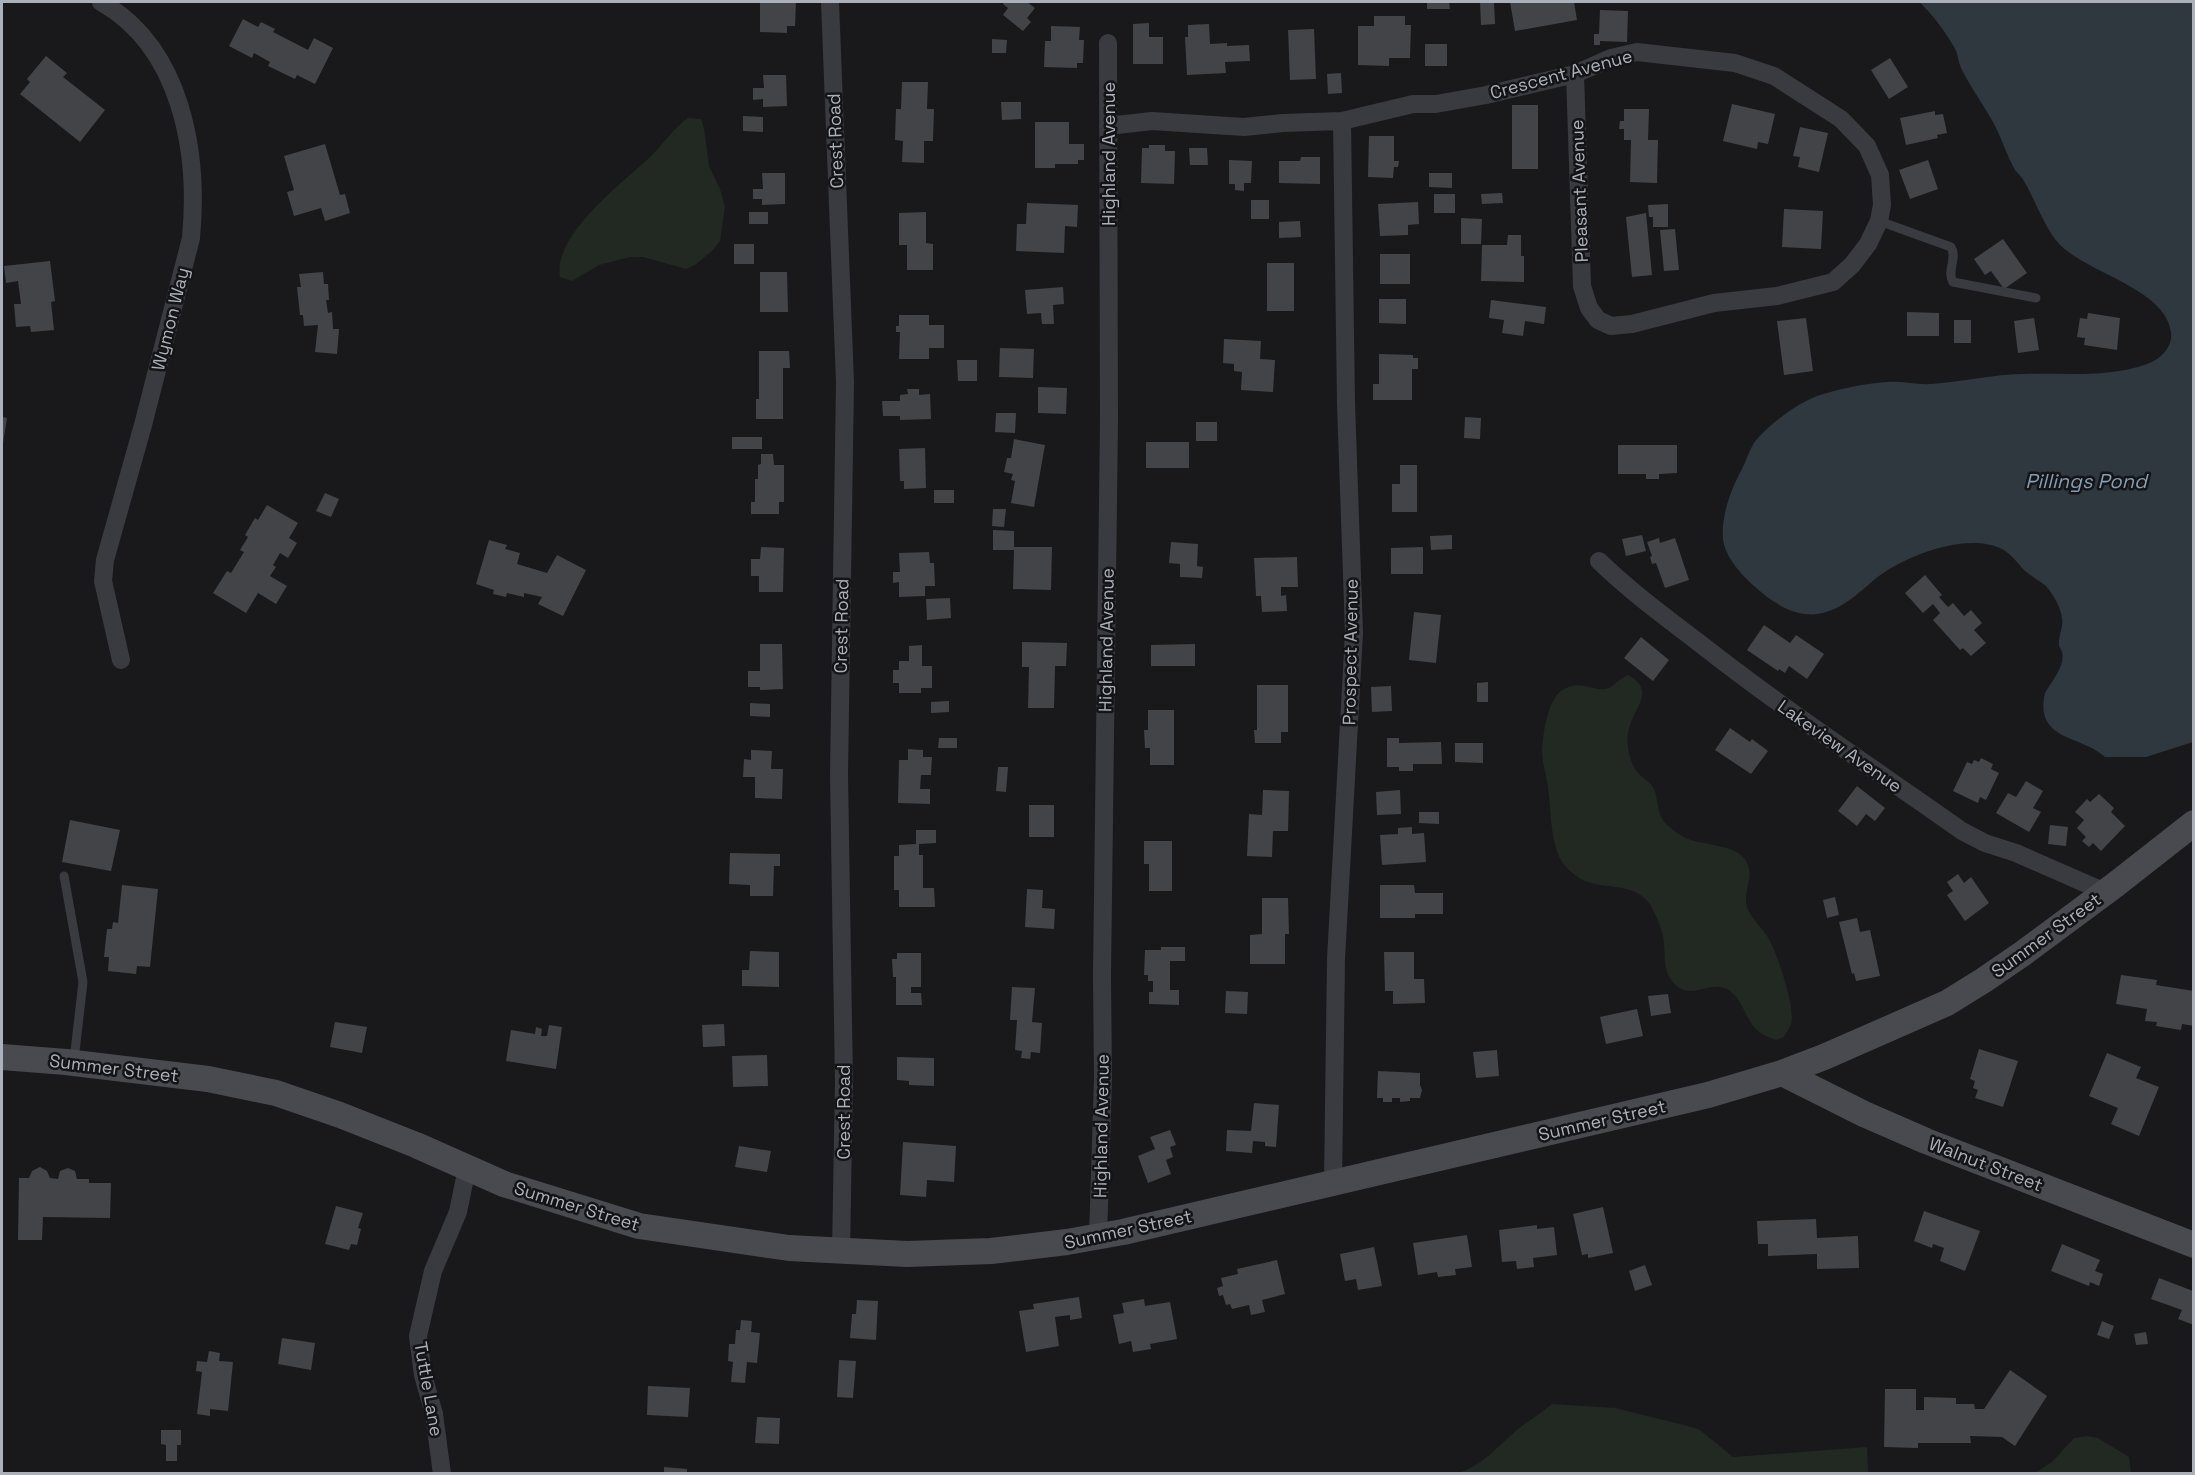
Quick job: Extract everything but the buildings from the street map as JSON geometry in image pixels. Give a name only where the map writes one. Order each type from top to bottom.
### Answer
[{"type":"main road","name":"Summer Street","points":[[2,1057],[74,1062],[208,1079],[276,1093],[416,1144],[504,1184],[639,1226],[782,1247],[842,1252],[954,1254],[1026,1247],[1098,1237],[1333,1184],[1697,1097],[1782,1073],[1869,1039],[1947,1003],[2022,954],[2193,823]]},
{"type":"main road","name":"Walnut Street","points":[[1782,1073],[1864,1114],[1926,1141],[2193,1245]]},
{"type":"street","name":"Wymon Way","points":[[101,2],[131,25],[163,63],[182,113],[187,137],[194,210],[189,248],[144,425],[105,560],[103,581],[121,660]]},
{"type":"street","name":"Crest Road","points":[[830,2],[845,382],[838,775],[844,1083],[842,1252]]},
{"type":"street","name":"Highland Avenue","points":[[1098,1237],[1103,1078],[1102,937],[1109,422],[1108,43]]},
{"type":"street","name":"Crescent Avenue","points":[[1108,126],[1152,121],[1244,127],[1342,121],[1413,104],[1436,104],[1486,95],[1575,74],[1611,58],[1637,52],[1735,63],[1774,76],[1841,119],[1867,146],[1880,175],[1882,206],[1879,221],[1868,244],[1852,265],[1833,282],[1777,296],[1714,303],[1632,324],[1611,326],[1598,320],[1589,308]]},
{"type":"street","name":"Pleasant Avenue","points":[[1575,74],[1582,286],[1589,308]]},
{"type":"street","name":"Prospect Avenue","points":[[1333,1184],[1336,958],[1354,633],[1346,403],[1342,121]]},
{"type":"street","name":"Lakeview Avenue","points":[[1599,561],[1650,605],[1779,704],[1962,831],[1984,843],[2016,853],[2105,892]]},
{"type":"street","name":"Tuttle Lane","points":[[442,1473],[434,1414],[423,1375],[418,1336],[433,1271],[458,1212],[467,1168]]},
{"type":"lane","points":[[1879,221],[1951,247],[1954,253],[1950,276],[1953,282],[2036,298]]},
{"type":"lane","points":[[64,876],[83,982],[74,1062]]},
{"type":"shaded area","points":[[688,118],[701,119],[709,166],[720,189],[725,207],[720,241],[713,250],[695,265],[686,269],[643,257],[630,257],[599,265],[572,281],[560,277],[560,261],[578,228],[607,196]]},
{"type":"shaded area","points":[[1628,675],[1641,686],[1642,692],[1640,704],[1628,730],[1629,753],[1635,769],[1654,789],[1663,820],[1687,839],[1739,853],[1748,864],[1747,907],[1770,941],[1789,995],[1792,1017],[1784,1037],[1776,1040],[1758,1031],[1736,997],[1727,989],[1713,987],[1692,991],[1678,987],[1666,970],[1661,929],[1649,903],[1633,891],[1593,884],[1584,880],[1567,868],[1558,854],[1552,829],[1542,756],[1543,736],[1549,710],[1556,696],[1568,687],[1580,685],[1608,689]]},
{"type":"shaded area","points":[[1552,1404],[1615,1408],[1688,1426],[1700,1430],[1733,1457],[1867,1447],[1868,1473],[1457,1473],[1482,1461],[1518,1429]]},
{"type":"shaded area","points":[[2087,1436],[2098,1438],[2129,1457],[2131,1473],[2035,1473],[2052,1462],[2074,1438]]},
{"type":"water","name":"Pillings Pond","points":[[1919,2],[2193,2],[2193,742],[2146,757],[2105,757],[2053,729],[2046,720],[2043,709],[2045,693],[2062,664],[2062,652],[2059,646],[2061,614],[2046,586],[2002,549],[1988,544],[1972,543],[1938,548],[1891,568],[1851,599],[1835,608],[1827,612],[1809,614],[1783,607],[1761,592],[1734,565],[1724,546],[1723,530],[1728,503],[1754,443],[1774,423],[1809,399],[1825,393],[1880,383],[1931,384],[2013,374],[2087,374],[2118,371],[2152,362],[2165,352],[2170,343],[2171,332],[2165,316],[2154,303],[2138,291],[2082,261],[2055,239],[2023,180],[2012,165],[1994,124],[1961,68],[1954,47],[1938,23]]}]
